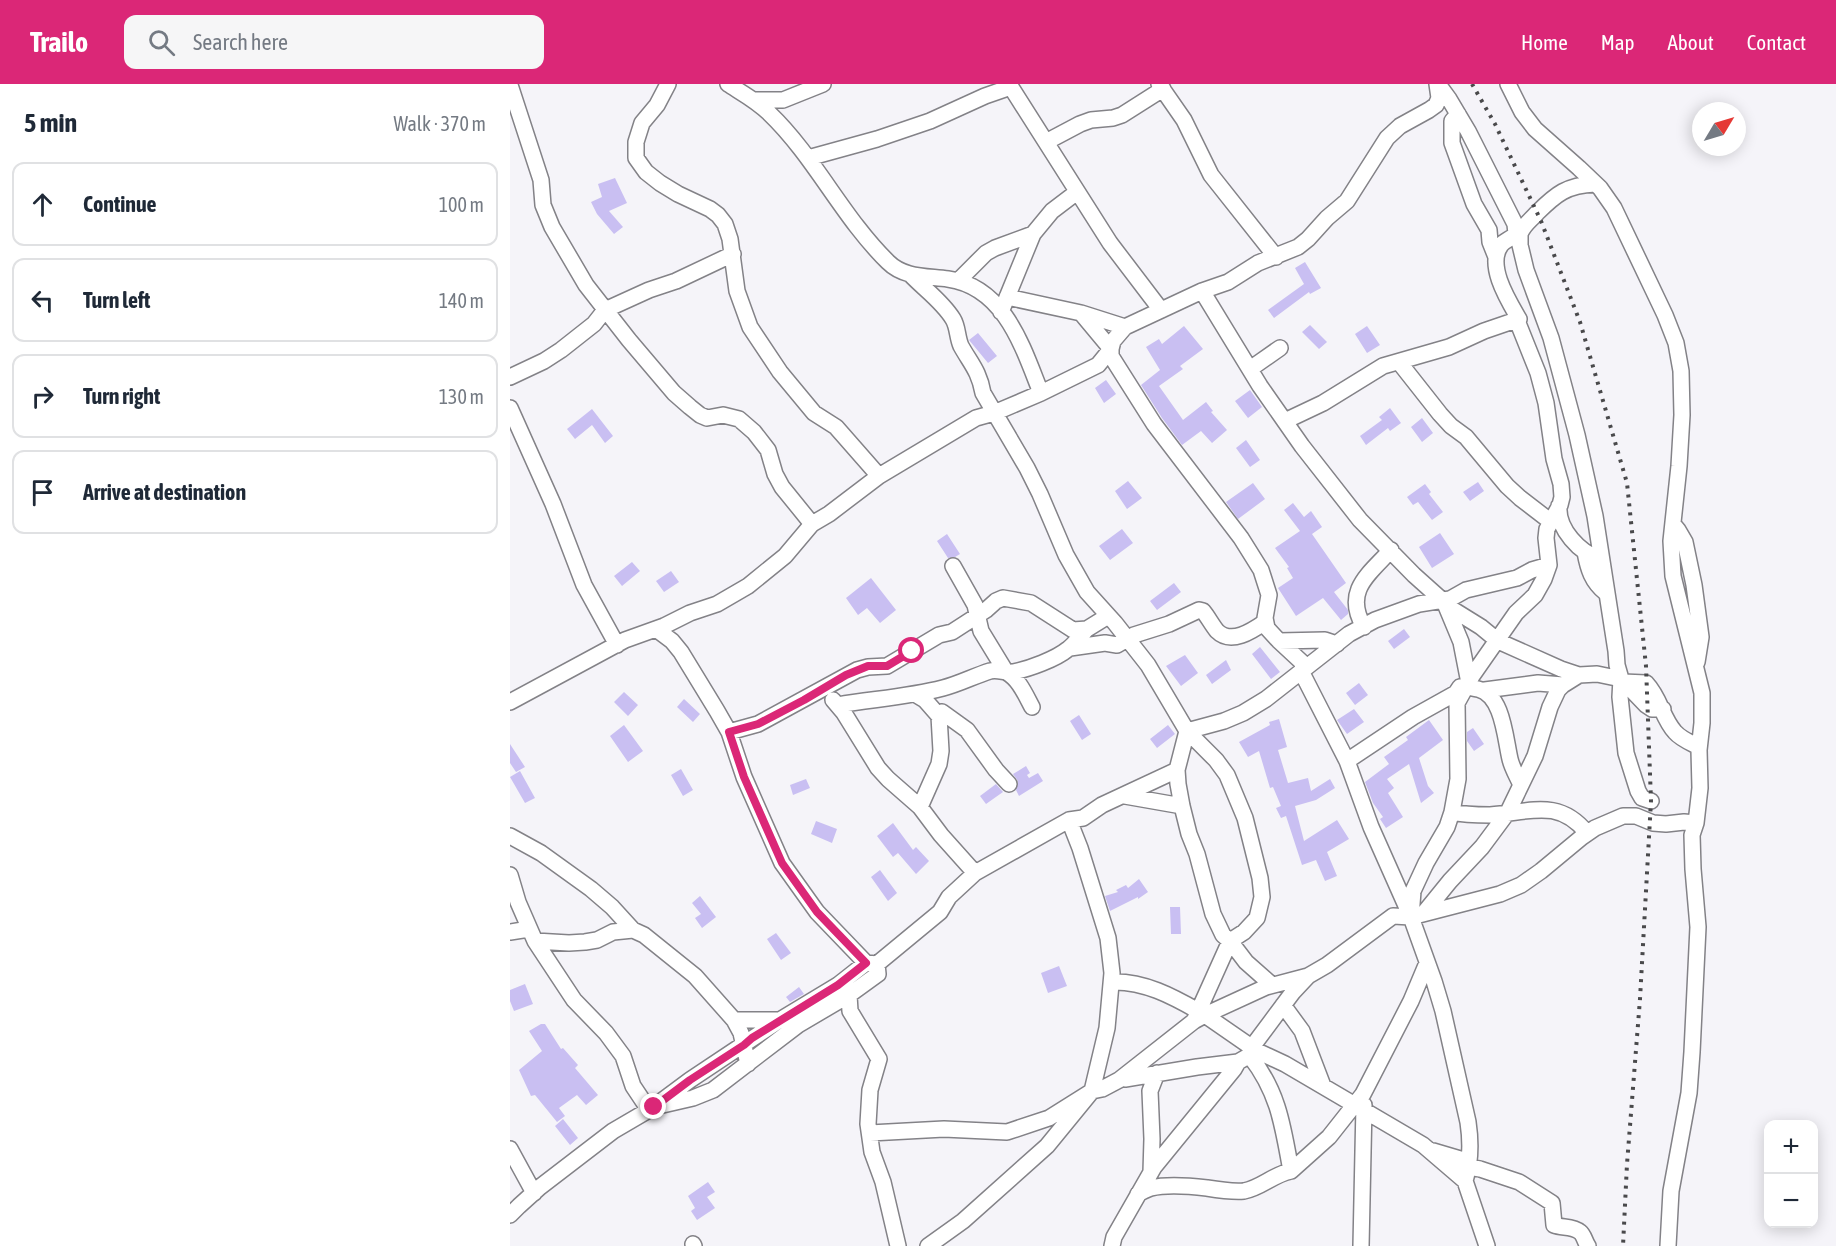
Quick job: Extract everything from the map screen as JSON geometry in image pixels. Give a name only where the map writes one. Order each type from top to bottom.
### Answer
[{"type":"street","points":[[510,84],[541,180],[543,205],[552,227],[586,285],[674,393],[700,416],[739,418],[754,432],[768,450],[775,474],[782,487],[812,524]]},
{"type":"street","points":[[668,84],[657,105],[642,123],[636,142],[636,158],[646,172],[660,183],[718,215],[725,225],[733,254],[737,291],[750,327],[780,372],[814,413],[836,427],[879,476]]},
{"type":"street","points":[[728,84],[755,100],[770,113],[808,158],[847,213],[893,267],[910,274],[958,281],[979,290],[993,301],[1022,343],[1041,393]]},
{"type":"street","points":[[755,100],[783,100],[823,84]]},
{"type":"street","points":[[1437,84],[1458,114],[1515,224],[1526,270],[1551,338],[1577,435],[1595,516],[1617,665],[1622,680],[1620,708],[1628,761],[1642,798],[1651,801]]},
{"type":"street","points":[[1418,915],[1371,827],[1347,761],[1304,669],[1265,622],[1269,595],[1261,570],[1141,404],[1111,356],[1111,349],[1113,341],[1125,327],[1202,291],[1228,282],[1258,263],[1298,247],[1347,201],[1387,138],[1400,126],[1436,105],[1439,98],[1437,84]]},
{"type":"street","points":[[1508,84],[1522,112],[1535,129],[1595,184],[1608,199],[1626,230],[1665,315],[1676,343],[1681,371],[1682,415],[1671,541],[1673,576],[1702,693],[1702,723],[1699,747],[1700,788],[1696,823],[1692,836],[1698,927],[1692,1052],[1689,1093],[1671,1191],[1668,1246]]},
{"type":"street","points":[[808,158],[877,139],[930,121],[1010,85],[1110,243],[1161,310]]},
{"type":"street","points":[[1046,142],[1091,120],[1122,115],[1161,86],[1184,120],[1211,176],[1276,257]]},
{"type":"street","points":[[1458,114],[1452,121],[1452,143],[1474,204],[1489,230],[1490,242],[1496,257],[1497,273],[1519,319],[1518,323],[1538,374],[1546,403],[1554,459],[1562,491],[1559,506],[1550,521],[1546,538],[1549,565],[1539,588],[1516,613],[1472,676],[1457,703],[1458,779],[1452,812],[1447,827],[1413,891],[1427,963],[1443,1011],[1449,1046],[1465,1105],[1470,1137],[1467,1174],[1487,1246]]},
{"type":"street","points":[[1496,257],[1501,245],[1518,234],[1524,224],[1556,195],[1584,184],[1595,184]]},
{"type":"street","points":[[1001,312],[1033,234],[1052,211],[1077,192]]},
{"type":"street","points":[[958,281],[986,253],[1033,234]]},
{"type":"street","points":[[1007,243],[1017,271]]},
{"type":"street","points":[[510,377],[561,350],[594,324],[605,310],[624,300],[684,278],[733,254]]},
{"type":"street","points":[[910,274],[936,298],[953,319],[961,345],[980,379],[983,393],[1018,451],[1040,494],[1066,555],[1087,592],[1148,665],[1187,730],[1227,775],[1245,818],[1263,897],[1257,918],[1244,932],[1230,941],[1200,1006],[1200,1016]]},
{"type":"street","points":[[1202,291],[1260,386],[1328,481],[1360,520],[1392,550],[1414,575],[1452,609],[1498,641],[1579,675],[1597,674],[1646,683],[1657,696],[1676,734],[1699,747]]},
{"type":"street","points":[[1007,297],[1081,313],[1125,327]]},
{"type":"street","points":[[1081,313],[1111,349]]},
{"type":"street","points":[[1285,420],[1323,403],[1383,366],[1449,347],[1484,331],[1519,319]]},
{"type":"street","points":[[1250,369],[1280,348]]},
{"type":"street","points":[[510,702],[625,640],[717,604],[748,586],[784,556],[812,524],[879,476],[976,418],[1041,393],[1098,365],[1111,349]]},
{"type":"street","points":[[1399,362],[1440,414],[1466,437],[1507,486],[1550,521]]},
{"type":"street","points":[[510,408],[553,504],[584,585],[617,645]]},
{"type":"street","points":[[1559,506],[1563,527],[1585,552],[1600,560]]},
{"type":"street","points":[[1364,627],[1355,606],[1357,592],[1369,572],[1392,550]]},
{"type":"street","points":[[1585,552],[1591,575],[1606,593]]},
{"type":"street","points":[[1187,730],[1224,722],[1243,713],[1266,699],[1349,634],[1375,620],[1395,611],[1443,600],[1466,590],[1517,578],[1549,565]]},
{"type":"street","points":[[953,566],[975,605],[981,631],[1006,672],[1013,676],[1032,707]]},
{"type":"street","points":[[729,732],[758,724],[846,675],[868,666],[887,666],[939,635],[952,632],[1003,598],[1031,603],[1073,630],[1087,629]]},
{"type":"street","points":[[1443,600],[1461,642],[1467,685]]},
{"type":"street","points":[[1070,648],[1105,643],[1117,645],[1134,635],[1169,624],[1199,610],[1203,611],[1219,633],[1227,637],[1236,637],[1249,632],[1265,622]]},
{"type":"street","points":[[838,705],[944,688],[996,670],[1014,672],[1055,657],[1070,648],[1087,629],[1108,616]]},
{"type":"street","points":[[652,1108],[693,1098],[713,1090],[798,1025],[878,974],[872,964],[817,912],[782,863],[744,777],[729,732],[681,652],[672,641],[656,629]]},
{"type":"street","points":[[1279,641],[1312,639],[1325,640],[1337,645]]},
{"type":"street","points":[[1418,915],[1482,847],[1508,812],[1535,756],[1550,707],[1563,685],[1579,675]]},
{"type":"street","points":[[920,807],[939,764],[940,714],[961,682]]},
{"type":"street","points":[[1347,761],[1413,717],[1456,693],[1460,687],[1467,685],[1485,690],[1538,683],[1563,685]]},
{"type":"street","points":[[823,689],[838,705],[878,768],[920,807],[975,873]]},
{"type":"street","points":[[1485,690],[1493,699],[1498,710],[1511,762],[1521,785]]},
{"type":"street","points":[[915,694],[940,714],[968,730],[996,770],[1009,784]]},
{"type":"street","points":[[1187,730],[1177,770],[1182,806],[1213,914],[1223,935],[1271,986],[1275,996],[1302,1031],[1323,1086]]},
{"type":"street","points":[[510,1215],[534,1193],[613,1131],[652,1108],[780,1020],[872,964],[940,912],[949,897],[975,873],[1069,820],[1083,818],[1102,806],[1177,770]]},
{"type":"street","points":[[1125,796],[1182,806]]},
{"type":"street","points":[[1452,812],[1465,815],[1492,815],[1535,809],[1547,810],[1565,815],[1580,823],[1587,833]]},
{"type":"street","points":[[870,1134],[944,1129],[1007,1132],[1049,1118],[1092,1091],[1102,1089],[1119,1080],[1200,1016],[1271,986],[1308,976],[1327,965],[1394,916],[1418,915],[1500,894],[1521,885],[1587,833],[1627,816],[1639,817],[1653,823],[1696,823]]},
{"type":"street","points":[[928,1246],[963,1221],[1047,1146],[1092,1091],[1107,1028],[1112,982],[1108,938],[1069,820]]},
{"type":"street","points":[[510,836],[541,853],[591,889],[633,930],[644,935],[695,976],[734,1020],[741,1033],[748,1064]]},
{"type":"street","points":[[510,877],[532,935],[574,1000],[623,1056],[633,1086],[652,1108]]},
{"type":"street","points":[[510,932],[569,943],[597,940],[613,932],[633,930]]},
{"type":"street","points":[[1138,1194],[1150,1188],[1174,1186],[1244,1191],[1291,1171],[1329,1137],[1360,1103],[1412,1001],[1427,963]]},
{"type":"street","points":[[1112,1246],[1114,1237],[1150,1172],[1234,1069],[1249,1054],[1283,1005],[1308,976]]},
{"type":"street","points":[[1112,982],[1135,983],[1175,997],[1249,1054],[1274,1094],[1291,1171]]},
{"type":"street","points":[[849,994],[850,1011],[879,1059],[870,1090],[868,1124],[872,1152],[882,1178],[898,1246]]},
{"type":"street","points":[[734,1020],[780,1020]]},
{"type":"street","points":[[1119,1080],[1249,1054],[1285,1064],[1323,1086],[1360,1103],[1467,1174]]},
{"type":"street","points":[[1150,1172],[1152,1139],[1150,1091],[1157,1073]]},
{"type":"street","points":[[1360,1103],[1360,1246]]},
{"type":"street","points":[[510,1149],[534,1193]]},
{"type":"street","points":[[1467,1174],[1480,1169],[1519,1182],[1548,1199],[1553,1206],[1554,1225],[1579,1231],[1588,1246]]},
{"type":"building","points":[[615,178],[627,203],[609,211],[623,227],[614,234],[597,214],[591,202],[602,197],[598,184]]},
{"type":"building","points":[[1305,262],[1321,288],[1310,294],[1309,292],[1274,318],[1268,310],[1304,284],[1295,268]]},
{"type":"building","points":[[1310,325],[1327,342],[1319,349],[1302,332]]},
{"type":"building","points":[[1184,326],[1203,349],[1180,366],[1183,369],[1159,386],[1183,420],[1206,402],[1213,411],[1211,412],[1227,430],[1212,443],[1201,431],[1182,445],[1141,385],[1160,370],[1146,347],[1159,339],[1162,344]]},
{"type":"building","points":[[1367,326],[1380,345],[1367,353],[1355,334]]},
{"type":"building","points":[[978,333],[997,356],[988,363],[969,340]]},
{"type":"building","points":[[1106,380],[1116,394],[1104,403],[1095,388]]},
{"type":"building","points":[[1250,390],[1262,407],[1248,418],[1235,401]]},
{"type":"building","points":[[1390,408],[1401,423],[1390,431],[1388,428],[1366,445],[1360,436],[1382,420],[1379,417]]},
{"type":"building","points":[[592,409],[613,436],[605,443],[592,425],[575,439],[567,429]]},
{"type":"building","points":[[1422,418],[1433,433],[1422,442],[1411,427]]},
{"type":"building","points":[[1246,440],[1260,460],[1250,467],[1236,448]]},
{"type":"building","points":[[1128,481],[1142,498],[1127,509],[1115,491]]},
{"type":"building","points":[[1478,482],[1484,491],[1470,501],[1463,492]]},
{"type":"building","points":[[1253,483],[1265,499],[1238,519],[1226,502]]},
{"type":"building","points":[[1425,484],[1431,492],[1429,494],[1443,512],[1432,520],[1418,502],[1413,505],[1407,497]]},
{"type":"building","points":[[1293,503],[1304,517],[1311,511],[1322,527],[1312,534],[1346,583],[1334,592],[1348,610],[1348,614],[1341,620],[1323,598],[1296,616],[1278,588],[1293,578],[1287,568],[1289,567],[1275,548],[1300,531],[1284,510]]},
{"type":"building","points":[[1122,529],[1133,543],[1110,560],[1099,546]]},
{"type":"building","points":[[1440,533],[1454,554],[1432,568],[1419,547]]},
{"type":"building","points":[[947,534],[960,554],[955,557],[948,558],[937,541]]},
{"type":"building","points":[[632,562],[640,571],[622,586],[614,576]]},
{"type":"building","points":[[671,571],[679,582],[664,592],[656,581]]},
{"type":"building","points":[[871,578],[896,610],[880,623],[867,608],[858,615],[846,598]]},
{"type":"building","points":[[1174,583],[1181,592],[1157,610],[1150,601]]},
{"type":"building","points":[[1404,629],[1410,637],[1394,649],[1388,641]]},
{"type":"building","points":[[1260,647],[1280,672],[1271,679],[1252,654]]},
{"type":"building","points":[[1185,655],[1198,673],[1181,686],[1166,666]]},
{"type":"building","points":[[1226,660],[1231,670],[1212,684],[1206,675]]},
{"type":"building","points":[[1359,683],[1368,695],[1355,705],[1346,693]]},
{"type":"building","points":[[624,692],[638,705],[628,716],[614,702]]},
{"type":"building","points":[[684,699],[700,714],[693,722],[677,707]]},
{"type":"building","points":[[1354,709],[1364,722],[1347,734],[1337,720]]},
{"type":"building","points":[[1079,715],[1091,734],[1082,740],[1070,721]]},
{"type":"building","points":[[1279,719],[1287,747],[1278,750],[1288,783],[1308,778],[1311,791],[1330,779],[1335,788],[1316,800],[1295,806],[1304,841],[1337,820],[1349,839],[1327,852],[1337,876],[1325,881],[1316,860],[1302,865],[1286,816],[1281,818],[1276,808],[1281,806],[1273,787],[1270,788],[1259,751],[1248,757],[1239,742],[1270,725],[1269,722]]},
{"type":"building","points":[[1429,720],[1443,740],[1419,758],[1428,786],[1434,793],[1421,803],[1409,764],[1387,779],[1394,788],[1388,793],[1403,817],[1386,828],[1380,819],[1383,817],[1373,803],[1365,782],[1389,764],[1384,757],[1408,740],[1406,737]]},
{"type":"building","points":[[624,725],[643,751],[628,762],[610,736]]},
{"type":"building","points":[[1168,725],[1175,734],[1157,748],[1150,739]]},
{"type":"building","points":[[1473,728],[1484,744],[1474,751],[1467,741],[1467,732]]},
{"type":"building","points":[[510,744],[525,767],[516,772],[510,763]]},
{"type":"building","points":[[1026,766],[1030,773],[1027,775],[1029,778],[1038,773],[1043,781],[1019,796],[1016,790],[1018,781],[1013,774]]},
{"type":"building","points":[[681,769],[693,790],[683,796],[671,775]]},
{"type":"building","points":[[520,771],[535,798],[525,803],[510,777]]},
{"type":"building","points":[[806,779],[810,788],[793,795],[790,785]]},
{"type":"building","points":[[996,784],[1003,792],[986,804],[980,796]]},
{"type":"building","points":[[816,821],[837,829],[832,843],[811,834]]},
{"type":"building","points":[[893,823],[913,850],[916,847],[929,861],[916,874],[898,853],[893,857],[877,836]]},
{"type":"building","points":[[880,870],[897,893],[888,901],[871,877]]},
{"type":"building","points":[[1139,879],[1148,892],[1110,911],[1105,896],[1118,892],[1116,890],[1126,885],[1128,888]]},
{"type":"building","points":[[700,896],[716,917],[702,928],[695,918],[701,914],[692,903]]},
{"type":"building","points":[[1170,907],[1180,907],[1181,934],[1171,934]]},
{"type":"building","points":[[776,933],[791,953],[781,960],[767,939]]},
{"type":"building","points":[[1059,966],[1067,986],[1048,993],[1041,973]]},
{"type":"building","points":[[525,984],[533,1004],[514,1011],[510,1001],[510,990]]},
{"type":"building","points":[[799,987],[804,994],[790,1002],[786,997]]},
{"type":"building","points":[[545,1024],[561,1049],[563,1048],[578,1065],[575,1068],[598,1095],[586,1105],[577,1095],[559,1108],[565,1116],[557,1122],[535,1095],[531,1096],[519,1070],[542,1051],[529,1031]]},
{"type":"building","points":[[563,1119],[578,1138],[570,1145],[555,1126]]},
{"type":"building","points":[[708,1182],[715,1192],[707,1197],[715,1208],[697,1220],[691,1211],[695,1208],[688,1196]]},
{"type":"railway","points":[[1472,84],[1495,124],[1541,221],[1580,322],[1627,483],[1646,666],[1651,801],[1623,1246]]},
{"type":"route","points":[[654,1107],[752,1038],[838,985],[866,963],[817,912],[782,863],[744,777],[729,732],[758,724],[846,675],[868,666],[887,666],[912,651]]}]
